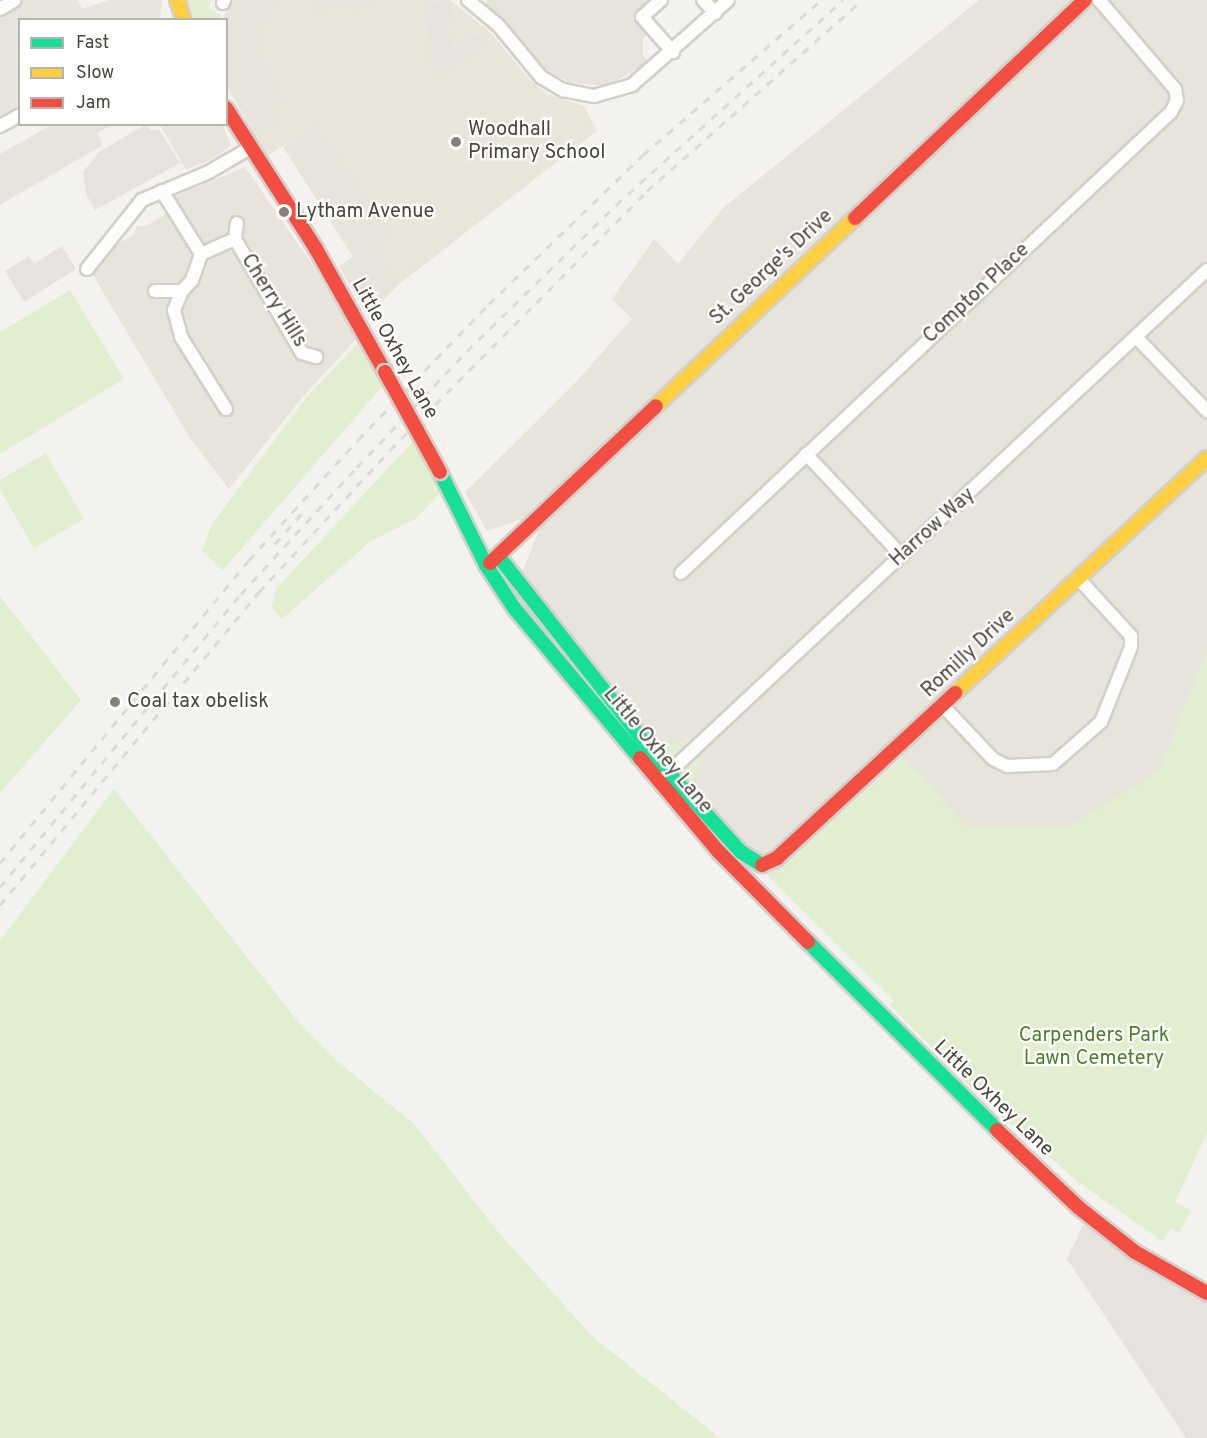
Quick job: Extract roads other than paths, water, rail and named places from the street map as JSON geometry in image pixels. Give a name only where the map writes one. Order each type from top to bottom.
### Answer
[{"type":"street","points":[[0,9],[15,0]]},
{"type":"street","points":[[177,0],[183,18]]},
{"type":"street","points":[[468,0],[499,26],[541,77],[575,94],[594,96],[624,89],[673,52],[728,0]]},
{"type":"street","points":[[661,0],[642,17],[673,52]]},
{"type":"street","points":[[703,0],[715,13]]},
{"type":"street","name":"St. George's Drive","points":[[493,561],[1085,0]]},
{"type":"street","name":"Compton Place","points":[[681,573],[1174,107],[1175,89],[1099,0]]},
{"type":"street","name":"Little Oxhey Lane","points":[[228,111],[332,277],[440,472],[493,561],[514,608],[657,784],[718,851],[1019,1153],[1119,1240],[1207,1293]]},
{"type":"street","points":[[0,126],[18,116]]},
{"type":"street","points":[[87,269],[142,200],[207,172],[250,148]]},
{"type":"street","points":[[162,191],[201,254],[192,280],[182,291],[174,310],[181,337],[226,409]]},
{"type":"street","name":"Cherry Hills","points":[[237,223],[235,239],[302,353],[316,357]]},
{"type":"street","name":"Cherry Hills","points":[[201,254],[235,239]]},
{"type":"street","name":"Harrow Way","points":[[657,784],[1207,270]]},
{"type":"street","points":[[155,291],[182,291]]},
{"type":"street","points":[[1137,337],[1207,411]]},
{"type":"street","points":[[806,454],[902,556]]},
{"type":"street","name":"Romilly Drive","points":[[751,861],[766,865],[777,858],[1207,458]]},
{"type":"street","name":"Little Oxhey Lane","points":[[493,561],[669,773],[751,861]]},
{"type":"street","points":[[942,705],[993,759],[1007,766],[1053,764],[1101,722],[1132,640],[1126,626],[1079,579]]},
{"type":"railway","points":[[0,863],[249,560],[358,440],[489,304],[643,155],[821,0]]},
{"type":"railway","points":[[0,887],[241,594],[467,351],[616,205],[843,0]]},
{"type":"railway","points":[[0,905],[259,592],[390,450],[647,191],[862,0]]},
{"type":"railway","points":[[275,544],[303,512]]},
{"type":"place","name":"Woodhall Primary School","points":[[456,142]]},
{"type":"place","name":"Lytham Avenue","points":[[284,212]]},
{"type":"place","name":"Coal tax obelisk","points":[[115,702]]},
{"type":"park label","name":"Carpenders Park Lawn Cemetery","points":[[1094,1048]]}]
